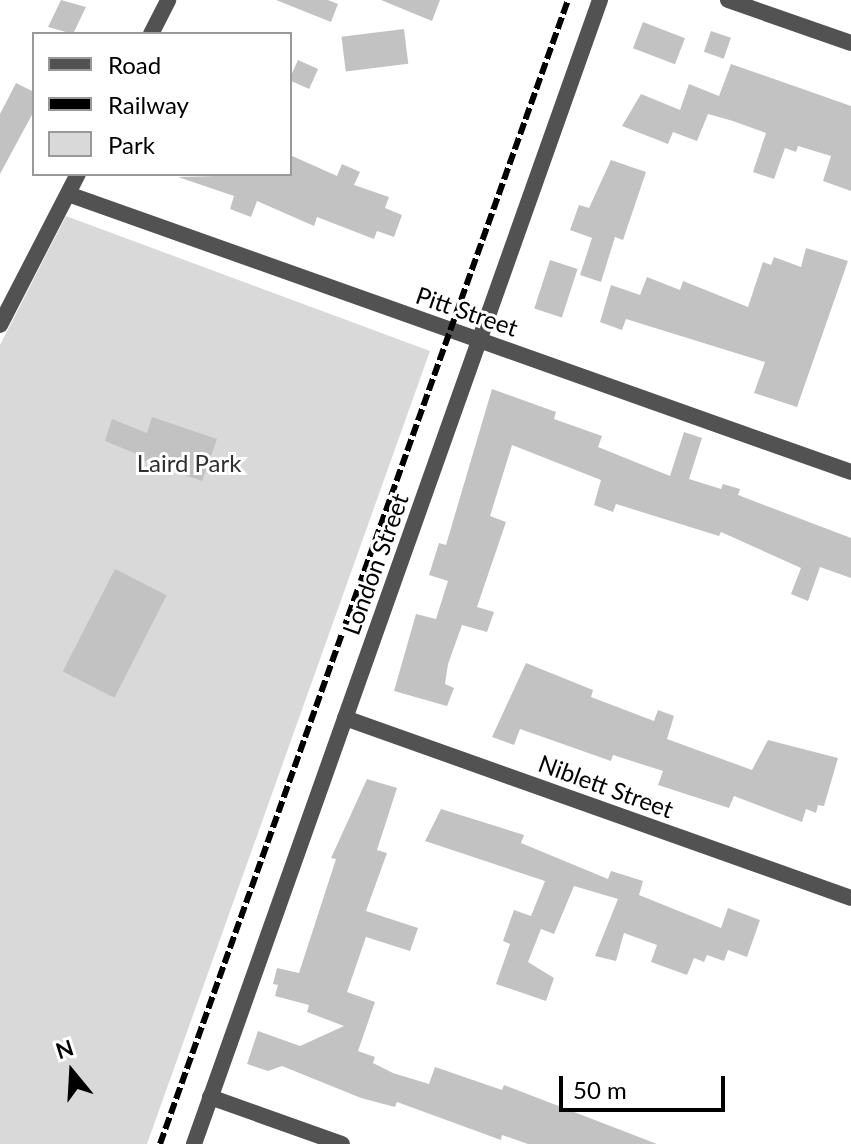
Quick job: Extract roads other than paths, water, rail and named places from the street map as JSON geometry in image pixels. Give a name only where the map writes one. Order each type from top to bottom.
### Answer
[{"type":"street","points":[[152,32],[168,0]]},
{"type":"street","name":"London Street","points":[[194,1144],[600,0]]},
{"type":"street","points":[[728,0],[851,43]]},
{"type":"street","points":[[0,325],[77,176]]},
{"type":"street","name":"Pitt Street","points":[[68,194],[851,472]]},
{"type":"street","name":"Niblett Street","points":[[345,718],[851,898]]},
{"type":"street","points":[[210,1097],[342,1144]]},
{"type":"railway","points":[[160,1144],[568,0]]},
{"type":"park label","name":"Laird Park","points":[[189,463]]}]
